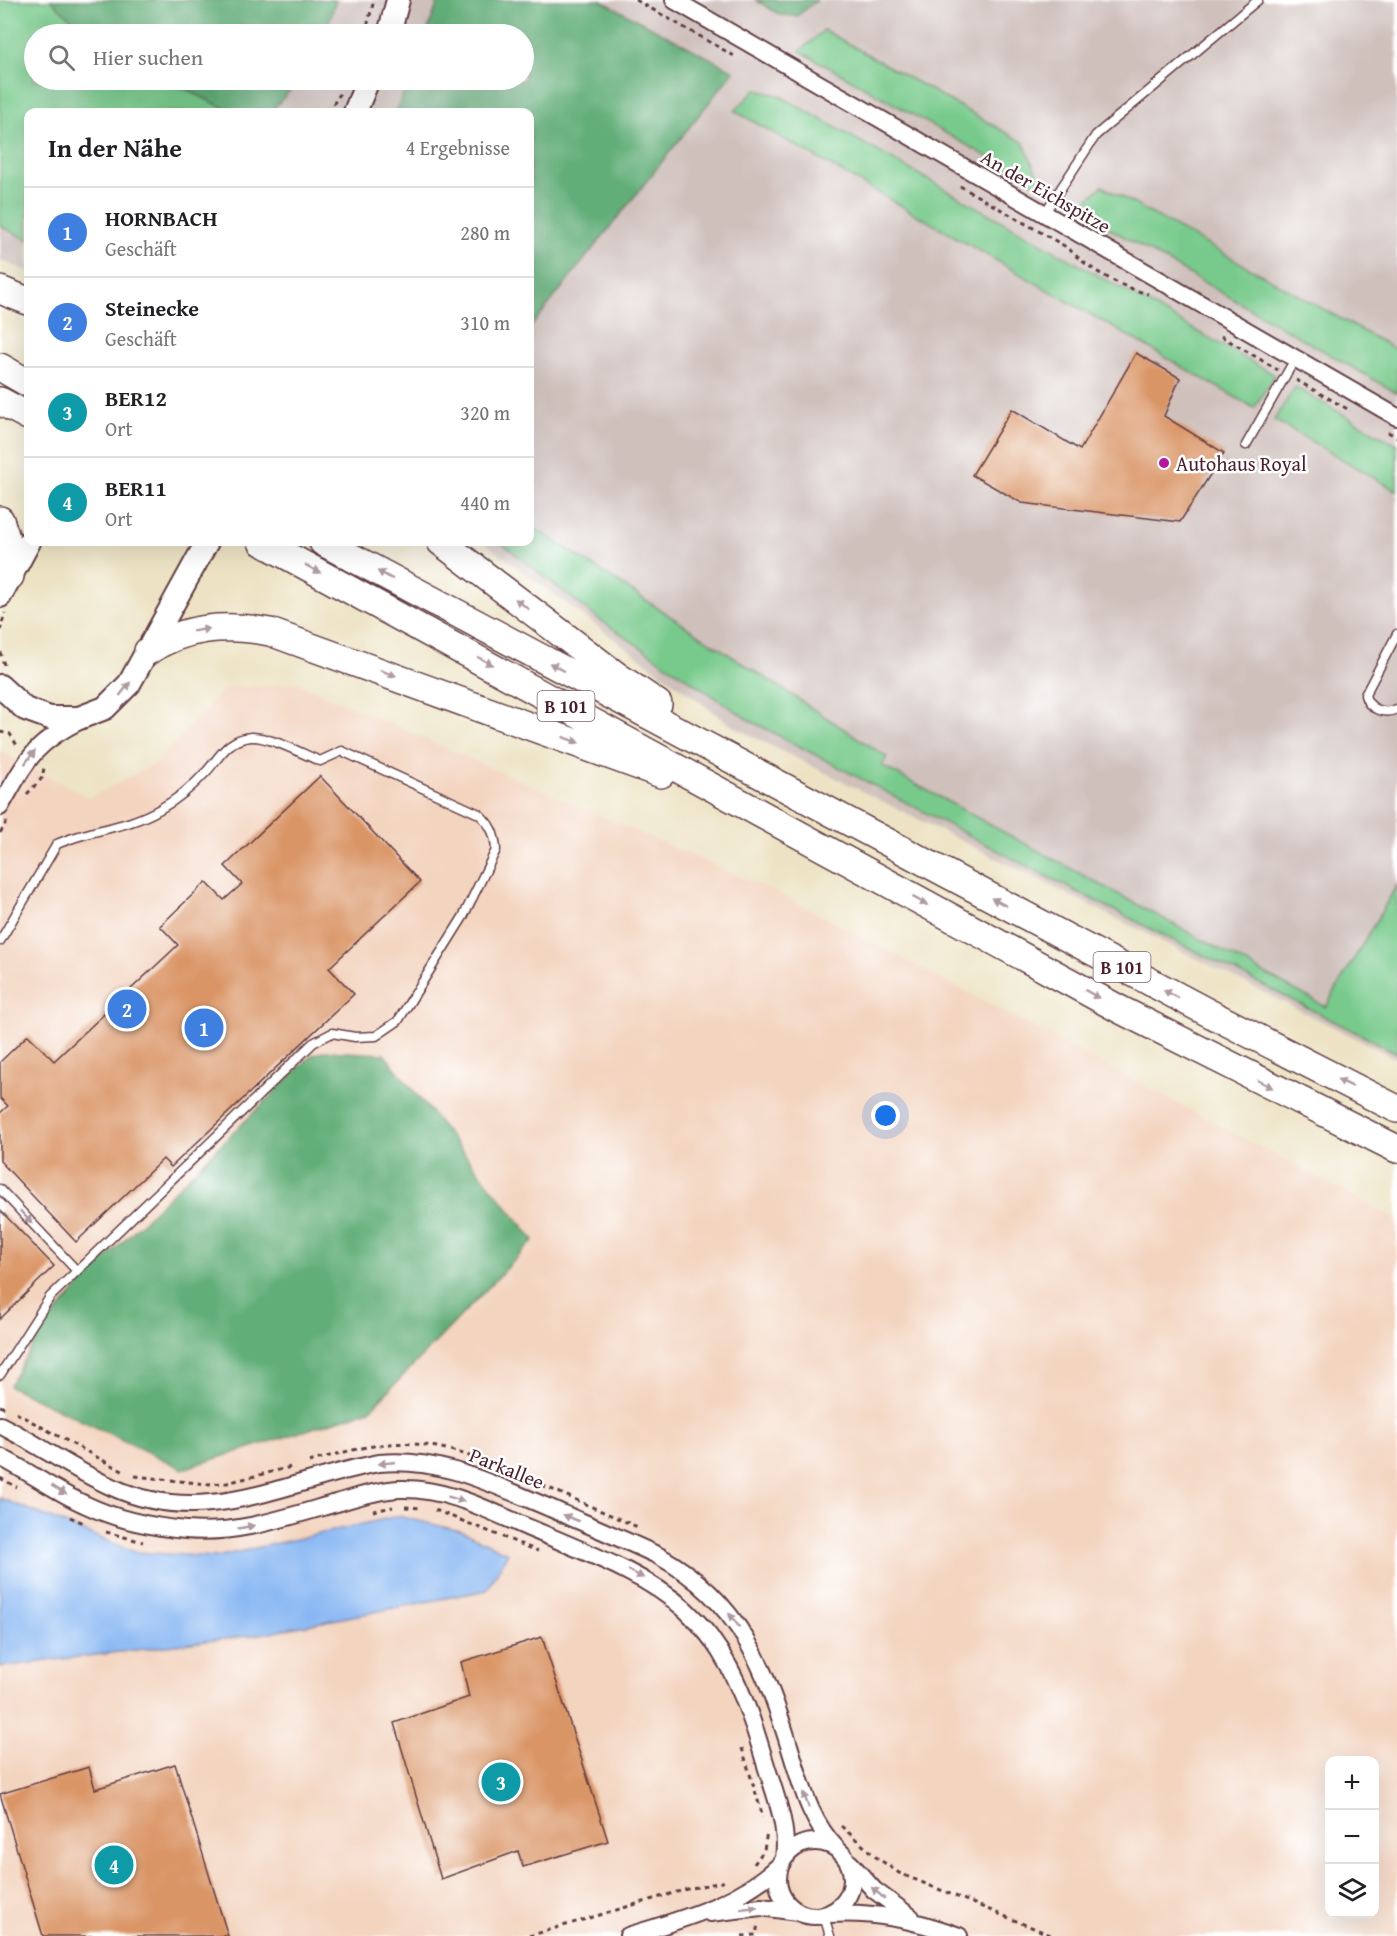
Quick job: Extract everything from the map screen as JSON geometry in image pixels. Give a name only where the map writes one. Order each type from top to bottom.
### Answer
[{"type":"highway","points":[[0,290],[24,299]]},
{"type":"highway","points":[[0,367],[24,381]]},
{"type":"highway","points":[[0,401],[24,414]]},
{"type":"highway","points":[[0,520],[7,541],[5,586]]},
{"type":"highway","name":"B 101","points":[[269,546],[1160,1030],[1397,1149]]},
{"type":"highway","name":"B 101","points":[[330,546],[1245,1033],[1397,1109]]},
{"type":"highway","points":[[446,546],[617,676],[686,723],[831,813]]},
{"type":"highway","points":[[148,651],[177,634],[203,628],[248,628],[292,637],[650,770],[869,873]]},
{"type":"main road","points":[[392,24],[398,0]]},
{"type":"main road","points":[[348,108],[356,90]]},
{"type":"main road","points":[[356,108],[358,90]]},
{"type":"main road","points":[[5,586],[27,546]]},
{"type":"main road","points":[[0,686],[14,702],[37,715],[60,719],[89,715],[105,708],[123,692],[205,546]]},
{"type":"street","name":"An der Eichspitze","points":[[674,0],[1397,417]]},
{"type":"street","points":[[0,807],[30,755],[47,738],[89,715]]},
{"type":"street","name":"Parkallee","points":[[0,1425],[113,1488],[166,1503],[234,1502],[359,1467],[401,1461],[432,1464],[486,1482],[659,1556],[679,1567],[712,1596],[730,1615],[756,1653],[774,1698],[806,1800],[818,1827],[874,1890],[916,1921]]},
{"type":"street","points":[[0,1457],[98,1511],[157,1527],[188,1530],[240,1528],[388,1490],[428,1491],[480,1507],[630,1571],[666,1592],[684,1607],[713,1638],[730,1667],[752,1716],[783,1826],[783,1860],[778,1877],[780,1891],[786,1904],[798,1912]]},
{"type":"street","points":[[628,1936],[700,1914],[783,1860],[795,1848],[809,1842],[824,1843],[842,1854]]},
{"type":"street","name":"Parkallee","points":[[826,1915],[846,1901],[852,1887],[852,1872],[842,1854]]},
{"type":"street","name":"Parkallee","points":[[700,1914],[761,1907],[811,1916],[869,1913],[916,1921],[959,1936]]},
{"type":"lane","points":[[1044,214],[1096,135],[1258,0]]},
{"type":"lane","points":[[1246,445],[1295,359]]},
{"type":"lane","points":[[1397,634],[1365,695],[1370,705],[1381,711],[1397,709]]},
{"type":"lane","points":[[0,941],[57,844],[73,837],[121,827],[161,809],[207,771],[221,751],[234,742],[253,737],[321,761],[342,752],[479,814],[491,825],[495,839],[496,850],[463,917],[398,1021],[376,1036],[355,1037],[332,1033],[313,1043],[50,1298],[0,1375]]},
{"type":"lane","points":[[0,1189],[77,1271]]},
{"type":"lane","points":[[826,1915],[830,1936]]},
{"type":"path","points":[[368,24],[374,0]]},
{"type":"path","points":[[636,0],[738,58]]},
{"type":"path","points":[[332,108],[352,90]]},
{"type":"path","points":[[955,183],[1068,248],[1079,260],[1127,288],[1149,294]]},
{"type":"path","points":[[1112,279],[1116,273]]},
{"type":"path","points":[[1217,334],[1357,414]]},
{"type":"path","points":[[1387,432],[1397,437]]},
{"type":"path","points":[[0,732],[10,735],[18,746],[30,755]]},
{"type":"path","points":[[0,1406],[133,1476],[207,1484],[227,1483],[293,1467]]},
{"type":"path","points":[[303,1464],[346,1451],[389,1443],[420,1443],[472,1456],[518,1475]]},
{"type":"path","points":[[0,1478],[19,1488]]},
{"type":"path","points":[[538,1484],[647,1531]]},
{"type":"path","points":[[369,1512],[399,1506],[431,1509],[542,1553]]},
{"type":"path","points":[[68,1516],[96,1528]]},
{"type":"path","points":[[105,1532],[144,1542]]},
{"type":"path","points":[[529,1936],[687,1889],[747,1882],[764,1850],[766,1831],[740,1741]]},
{"type":"path","points":[[838,1824],[876,1857],[899,1873],[1053,1936]]},
{"type":"shaded area","points":[[0,0],[1397,0],[1397,1059],[734,727],[488,546],[534,546],[534,108],[24,108],[24,269],[0,260]]},
{"type":"shaded area","points":[[295,682],[782,895],[1397,1219],[1397,1936],[0,1936],[0,751],[89,798],[158,762],[223,689]]},
{"type":"green space","points":[[2,0],[51,0],[77,24],[24,24],[24,90],[187,90],[224,108],[24,108],[24,238],[0,226],[0,3]]},
{"type":"green space","points":[[51,0],[336,0],[328,24],[77,24]]},
{"type":"green space","points":[[439,0],[600,0],[734,71],[534,323],[534,108],[398,108],[405,90],[534,90],[534,24],[430,24]]},
{"type":"green space","points":[[756,0],[817,0],[797,16],[780,15]]},
{"type":"green space","points":[[824,30],[1023,142],[1043,188],[800,51]]},
{"type":"green space","points":[[187,90],[291,90],[274,108],[224,108]]},
{"type":"green space","points":[[755,90],[778,95],[1275,375],[1254,408],[735,111]]},
{"type":"green space","points":[[1102,186],[1397,350],[1397,393],[1077,210]]},
{"type":"green space","points":[[1295,387],[1397,445],[1397,491],[1274,420]]},
{"type":"green space","points":[[534,528],[887,757],[882,766],[1326,1007],[1397,885],[1397,1053],[1044,875],[749,720],[597,618],[505,546],[534,546]]},
{"type":"green space","points":[[326,1051],[384,1054],[534,1240],[370,1410],[183,1469],[9,1386],[42,1330],[88,1276],[312,1055]]},
{"type":"water","points":[[0,1498],[135,1552],[216,1557],[398,1516],[461,1531],[508,1553],[487,1590],[255,1635],[0,1667]]},
{"type":"building","points":[[1136,353],[1180,378],[1164,416],[1224,453],[1180,522],[1022,503],[972,475],[1012,409],[1080,450]]},
{"type":"building","points":[[320,776],[420,882],[329,968],[354,994],[171,1167],[163,1159],[76,1242],[0,1161],[0,1113],[8,1106],[0,1098],[0,1062],[28,1035],[54,1061],[178,945],[160,926],[206,882],[224,900],[242,884],[225,866]]},
{"type":"building","points":[[0,1210],[54,1266],[0,1319]]},
{"type":"building","points":[[542,1637],[608,1841],[523,1867],[518,1851],[441,1879],[394,1723],[469,1697],[461,1662]]},
{"type":"building","points":[[175,1764],[228,1936],[43,1936],[0,1794],[89,1767],[95,1789]]},
{"type":"place","name":"Autohaus Royal","points":[[1164,463]]},
{"type":"place","name":"Steinecke","points":[[127,1009]]},
{"type":"place","name":"HORNBACH","points":[[204,1028]]},
{"type":"place","name":"BER12","points":[[501,1782]]},
{"type":"place","name":"BER11","points":[[114,1865]]}]
